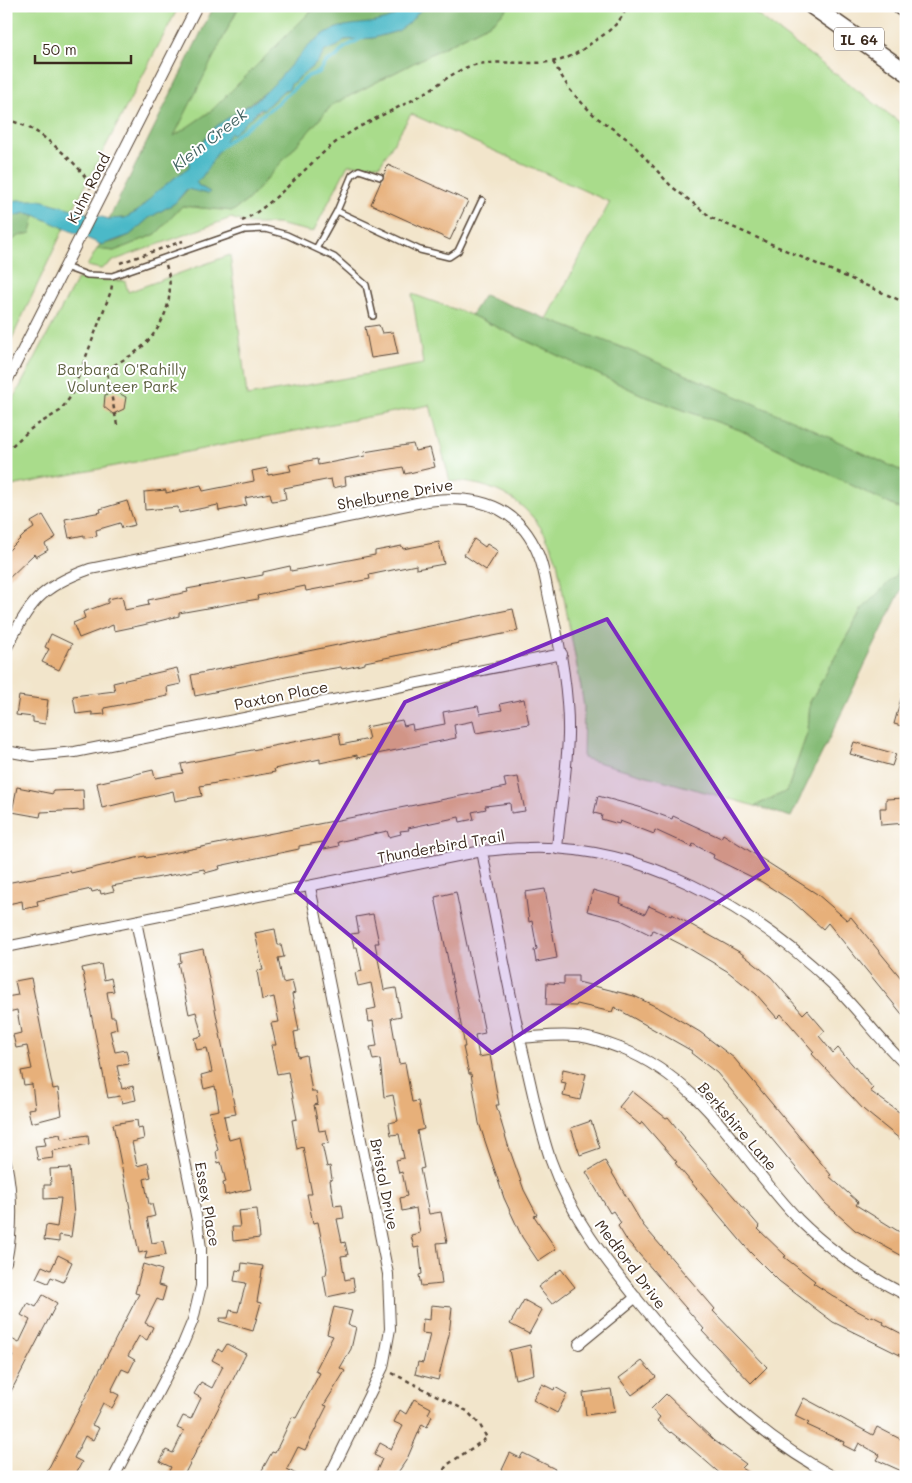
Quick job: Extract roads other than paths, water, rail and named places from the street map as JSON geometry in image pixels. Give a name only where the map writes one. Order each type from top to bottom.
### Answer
[{"type":"main road","name":"IL 64","points":[[812,6],[906,72]]},
{"type":"main road","points":[[900,6],[906,10]]},
{"type":"street","name":"Kuhn Road","points":[[6,383],[197,6]]},
{"type":"street","name":"Shelburne Drive","points":[[6,649],[24,615],[44,590],[90,569],[427,501],[460,497],[478,500],[505,512],[529,538],[539,556],[562,654],[568,736],[557,849]]},
{"type":"street","name":"Paxton Place","points":[[6,751],[33,756],[75,752],[562,654]]},
{"type":"street","name":"Thunderbird Trail","points":[[6,947],[482,851],[528,848],[557,849],[610,857],[656,870],[705,891],[751,918],[788,945],[833,985],[906,1065]]},
{"type":"street","name":"Medford Drive","points":[[482,851],[519,1038],[544,1138],[557,1177],[590,1238],[691,1365],[728,1403],[768,1436],[834,1477]]},
{"type":"street","name":"Bristol Drive","points":[[310,887],[388,1274],[390,1329],[381,1370],[328,1477]]},
{"type":"street","name":"Essex Place","points":[[114,1477],[183,1344],[195,1312],[201,1286],[201,1248],[197,1220],[136,921]]},
{"type":"street","name":"Berkshire Lane","points":[[519,1038],[577,1036],[606,1043],[638,1056],[668,1073],[698,1098],[743,1151],[774,1192],[810,1229],[851,1264],[906,1295]]},
{"type":"street","points":[[6,1162],[12,1197],[12,1234],[6,1262]]},
{"type":"street","points":[[580,1344],[636,1298]]},
{"type":"lane","points":[[317,247],[337,211],[355,172],[360,170],[380,177]]},
{"type":"lane","points":[[337,211],[420,250],[449,257],[458,251],[482,200]]},
{"type":"lane","points":[[65,267],[87,275],[112,276],[245,230],[265,228],[317,247],[334,258],[366,285],[373,316]]},
{"type":"water","points":[[406,6],[424,6],[408,24],[398,31],[373,38],[344,40],[338,46],[325,51],[318,62],[291,84],[289,89],[284,90],[264,109],[260,109],[233,134],[230,133],[202,177],[196,182],[199,186],[210,192],[208,194],[187,189],[175,203],[149,218],[130,235],[102,245],[35,215],[26,213],[6,218],[6,204],[17,200],[40,200],[109,219],[125,218],[138,211],[156,192],[189,167],[189,157],[196,152],[211,131],[261,97],[301,53],[316,40],[334,29],[344,26],[387,19],[397,14]]},
{"type":"waterway","name":"Klein Creek","points":[[218,149],[275,105],[308,76],[319,72],[327,61],[336,57],[344,48],[367,35]]},
{"type":"park label","name":"Barbara O'Rahilly Volunteer Park","points":[[122,378]]}]
